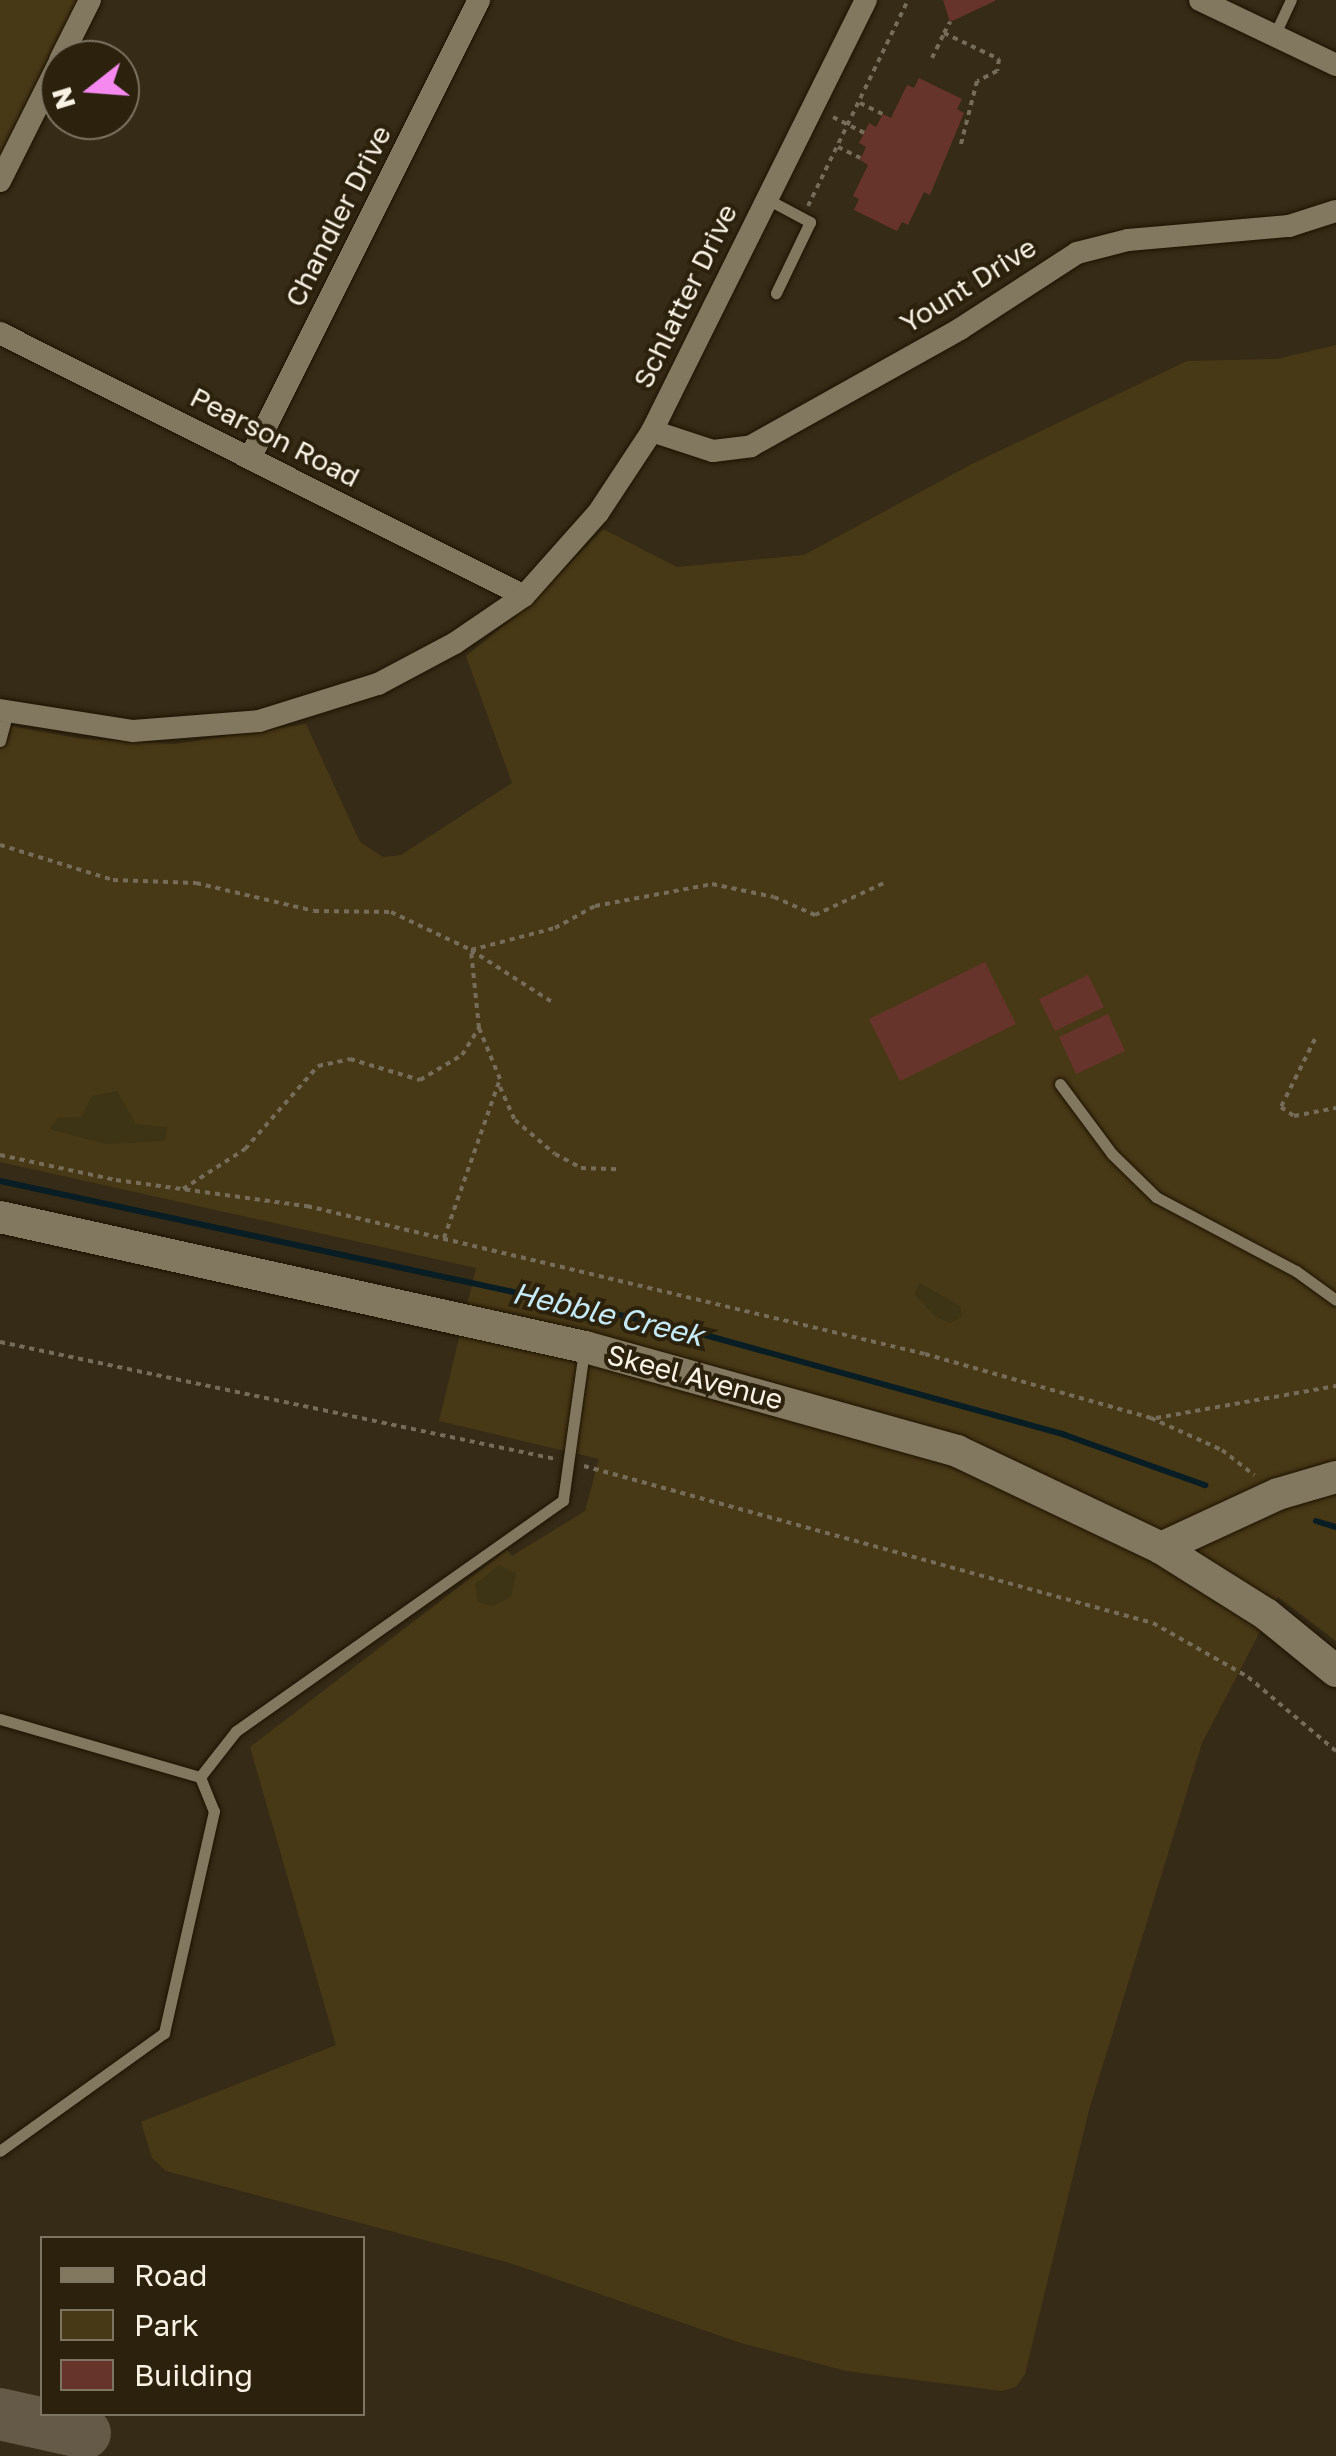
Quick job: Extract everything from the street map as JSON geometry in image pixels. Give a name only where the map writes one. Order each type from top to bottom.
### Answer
[{"type":"street","points":[[70,40],[90,0]]},
{"type":"street","name":"Chandler Drive","points":[[250,458],[479,0]]},
{"type":"street","name":"Schlatter Drive","points":[[4,711],[133,731],[260,721],[391,678],[524,596],[598,513],[652,431],[866,0]]},
{"type":"street","points":[[1200,0],[1336,65]]},
{"type":"street","points":[[0,181],[40,100]]},
{"type":"street","name":"Yount Drive","points":[[652,431],[713,451],[751,446],[960,329],[1078,254],[1128,240],[1289,226],[1336,211]]},
{"type":"street","name":"Pearson Road","points":[[0,333],[524,596]]},
{"type":"street","name":"Skeel Avenue","points":[[0,1217],[585,1347],[957,1451],[1161,1548],[1266,1614],[1336,1671]]},
{"type":"street","points":[[1161,1548],[1278,1494],[1336,1476]]},
{"type":"lane","points":[[1274,36],[1291,0]]},
{"type":"lane","points":[[767,199],[810,222],[776,293]]},
{"type":"lane","points":[[0,741],[4,711]]},
{"type":"lane","points":[[1060,1084],[1112,1154],[1156,1197],[1296,1271],[1336,1300]]},
{"type":"lane","points":[[200,1777],[236,1731],[562,1500],[572,1462],[585,1347]]},
{"type":"lane","points":[[0,1718],[200,1777]]},
{"type":"lane","points":[[0,2150],[164,2033],[214,1811],[200,1777]]},
{"type":"path","points":[[808,206],[908,0]]},
{"type":"path","points":[[932,58],[950,22]]},
{"type":"path","points":[[944,33],[999,58],[997,71],[977,81],[961,144]]},
{"type":"path","points":[[860,103],[883,114]]},
{"type":"path","points":[[813,107],[864,133]]},
{"type":"path","points":[[838,147],[861,158]]},
{"type":"path","points":[[0,845],[113,880],[196,883],[314,911],[390,912],[471,950],[552,1002]]},
{"type":"path","points":[[471,950],[555,928],[595,906],[712,884],[774,897],[815,915],[832,913],[884,883]]},
{"type":"path","points":[[471,950],[479,1028],[510,1114],[536,1140],[581,1168],[619,1169]]},
{"type":"path","points":[[183,1189],[245,1149],[311,1070],[350,1059],[410,1080],[429,1078],[472,1047],[479,1028]]},
{"type":"path","points":[[1315,1039],[1281,1108],[1294,1116],[1336,1108]]},
{"type":"path","points":[[444,1239],[499,1082]]},
{"type":"path","points":[[0,1155],[183,1189],[306,1206],[925,1354],[1152,1418],[1222,1450],[1278,1494]]},
{"type":"path","points":[[0,1342],[572,1462],[1153,1623],[1248,1677],[1336,1751]]},
{"type":"path","points":[[1152,1418],[1334,1385]]},
{"type":"green space","points":[[0,0],[77,0],[57,40],[40,40],[40,75],[0,156]]},
{"type":"green space","points":[[1336,345],[1336,1641],[1278,1597],[1202,1743],[1089,2110],[1025,2374],[1016,2387],[1002,2391],[846,2371],[741,2343],[510,2263],[166,2171],[152,2158],[141,2122],[336,2045],[250,1747],[507,1550],[512,1556],[585,1511],[599,1459],[439,1421],[476,1268],[0,1162],[0,724],[82,739],[175,744],[306,724],[360,842],[383,857],[401,855],[512,783],[466,656],[531,604],[603,529],[677,567],[804,555],[972,464],[1187,361],[1277,359]]},
{"type":"sand","points":[[117,1091],[136,1124],[167,1127],[165,1141],[105,1144],[49,1129],[58,1118],[81,1117],[92,1096]]},
{"type":"sand","points":[[920,1283],[960,1306],[962,1317],[949,1323],[935,1316],[914,1294]]},
{"type":"sand","points":[[499,1565],[516,1573],[511,1597],[493,1606],[478,1602],[475,1584]]},
{"type":"building","points":[[943,0],[995,0],[995,1],[950,22]]},
{"type":"building","points":[[919,78],[962,99],[957,109],[964,113],[930,195],[924,192],[908,225],[902,222],[897,231],[854,210],[859,199],[853,196],[868,165],[860,160],[866,147],[859,143],[869,123],[876,127],[883,114],[891,118],[907,85],[914,88]]},
{"type":"building","points":[[985,962],[1016,1024],[900,1081],[869,1019]]},
{"type":"building","points":[[1088,975],[1104,1007],[1055,1031],[1039,999]]},
{"type":"building","points":[[1108,1014],[1125,1051],[1076,1074],[1059,1037]]},
{"type":"waterway","name":"Hebble Creek","points":[[0,1181],[680,1328],[1065,1435],[1205,1485]]},
{"type":"waterway","name":"Hebble Creek","points":[[1316,1521],[1336,1527]]},
{"type":"taxiway","points":[[0,2414],[85,2433]]}]
